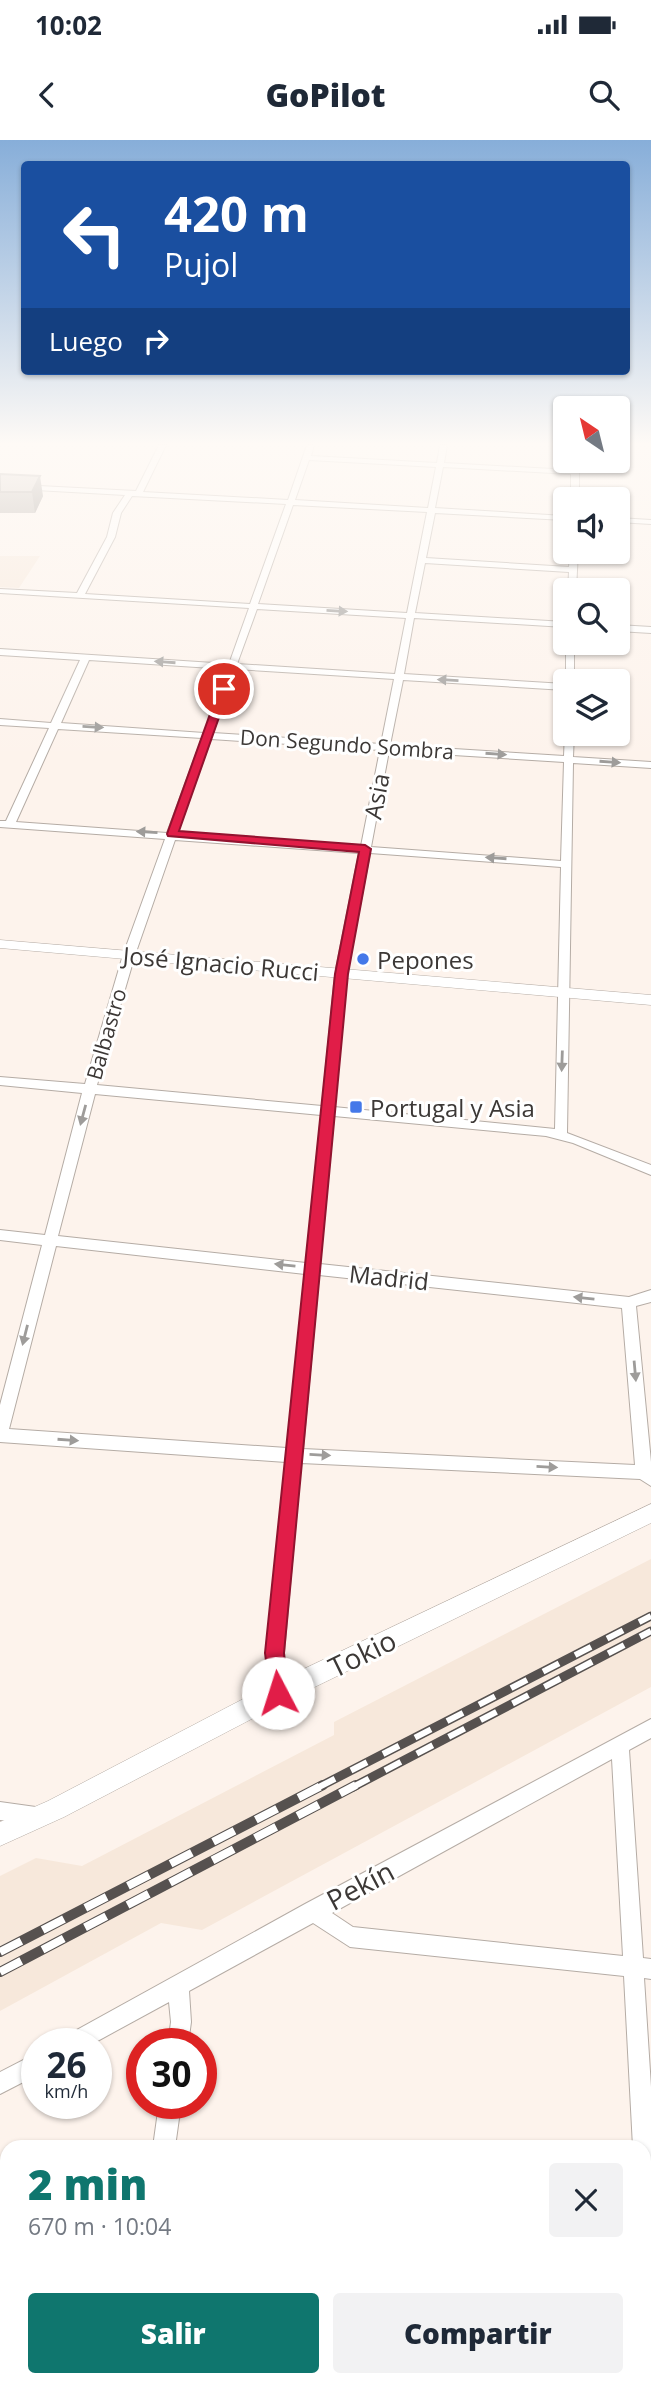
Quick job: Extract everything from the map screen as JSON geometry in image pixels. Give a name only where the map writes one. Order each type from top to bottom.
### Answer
[{"type":"street","points":[[80,596],[104,550]]},
{"type":"street","name":"Balbastro","points":[[0,1435],[90,1088],[129,955],[274,550]]},
{"type":"street","name":"Asia","points":[[278,1693],[275,1653],[341,974],[423,550]]},
{"type":"street","points":[[421,560],[573,570]]},
{"type":"street","points":[[573,564],[573,578]]},
{"type":"street","points":[[0,591],[553,624]]},
{"type":"street","points":[[630,629],[651,630]]},
{"type":"street","points":[[0,652],[553,686]]},
{"type":"street","points":[[86,657],[5,824],[565,863]]},
{"type":"street","name":"Don Segundo Sombra","points":[[0,722],[651,765]]},
{"type":"street","points":[[561,1134],[568,746]]},
{"type":"street","name":"José Ignacio Rucci","points":[[0,944],[651,1000]]},
{"type":"street","points":[[0,1081],[327,1109],[561,1134],[651,1170]]},
{"type":"street","name":"Madrid","points":[[0,1235],[629,1303],[651,1296]]},
{"type":"street","points":[[0,1435],[247,1453],[293,1453],[647,1476],[629,1303]]},
{"type":"street","name":"Tokio","points":[[0,1834],[56,1809],[278,1693],[651,1513]]},
{"type":"street","name":"Pekín","points":[[100,2028],[651,1728]]},
{"type":"street","points":[[620,1746],[642,1968],[644,2140]]},
{"type":"street","points":[[0,1811],[38,1815]]},
{"type":"street","points":[[312,1911],[350,1937],[642,1968]]},
{"type":"street","points":[[178,1985],[180,2028]]},
{"type":"street","points":[[0,2083],[21,2072]]},
{"type":"street","points":[[165,2140],[168,2119]]},
{"type":"shaded area","points":[[0,556],[40,556],[19,588],[0,587]]},
{"type":"shaded area","points":[[651,1559],[651,1687],[202,1930],[161,1923],[0,2011],[0,1876],[36,1858],[82,1866],[334,1735],[334,1722]]},
{"type":"railway","points":[[319,1787],[651,1616]]},
{"type":"railway","points":[[353,1787],[651,1631]]},
{"type":"railway","points":[[0,1952],[323,1785]]},
{"type":"railway","points":[[0,1972],[356,1785]]},
{"type":"place","name":"Pepones","points":[[363,959]]},
{"type":"place","name":"Portugal y Asia","points":[[356,1107]]},
{"type":"route","points":[[224,689],[173,834],[365,849],[341,974],[327,1109],[275,1653],[278,1693]]}]
